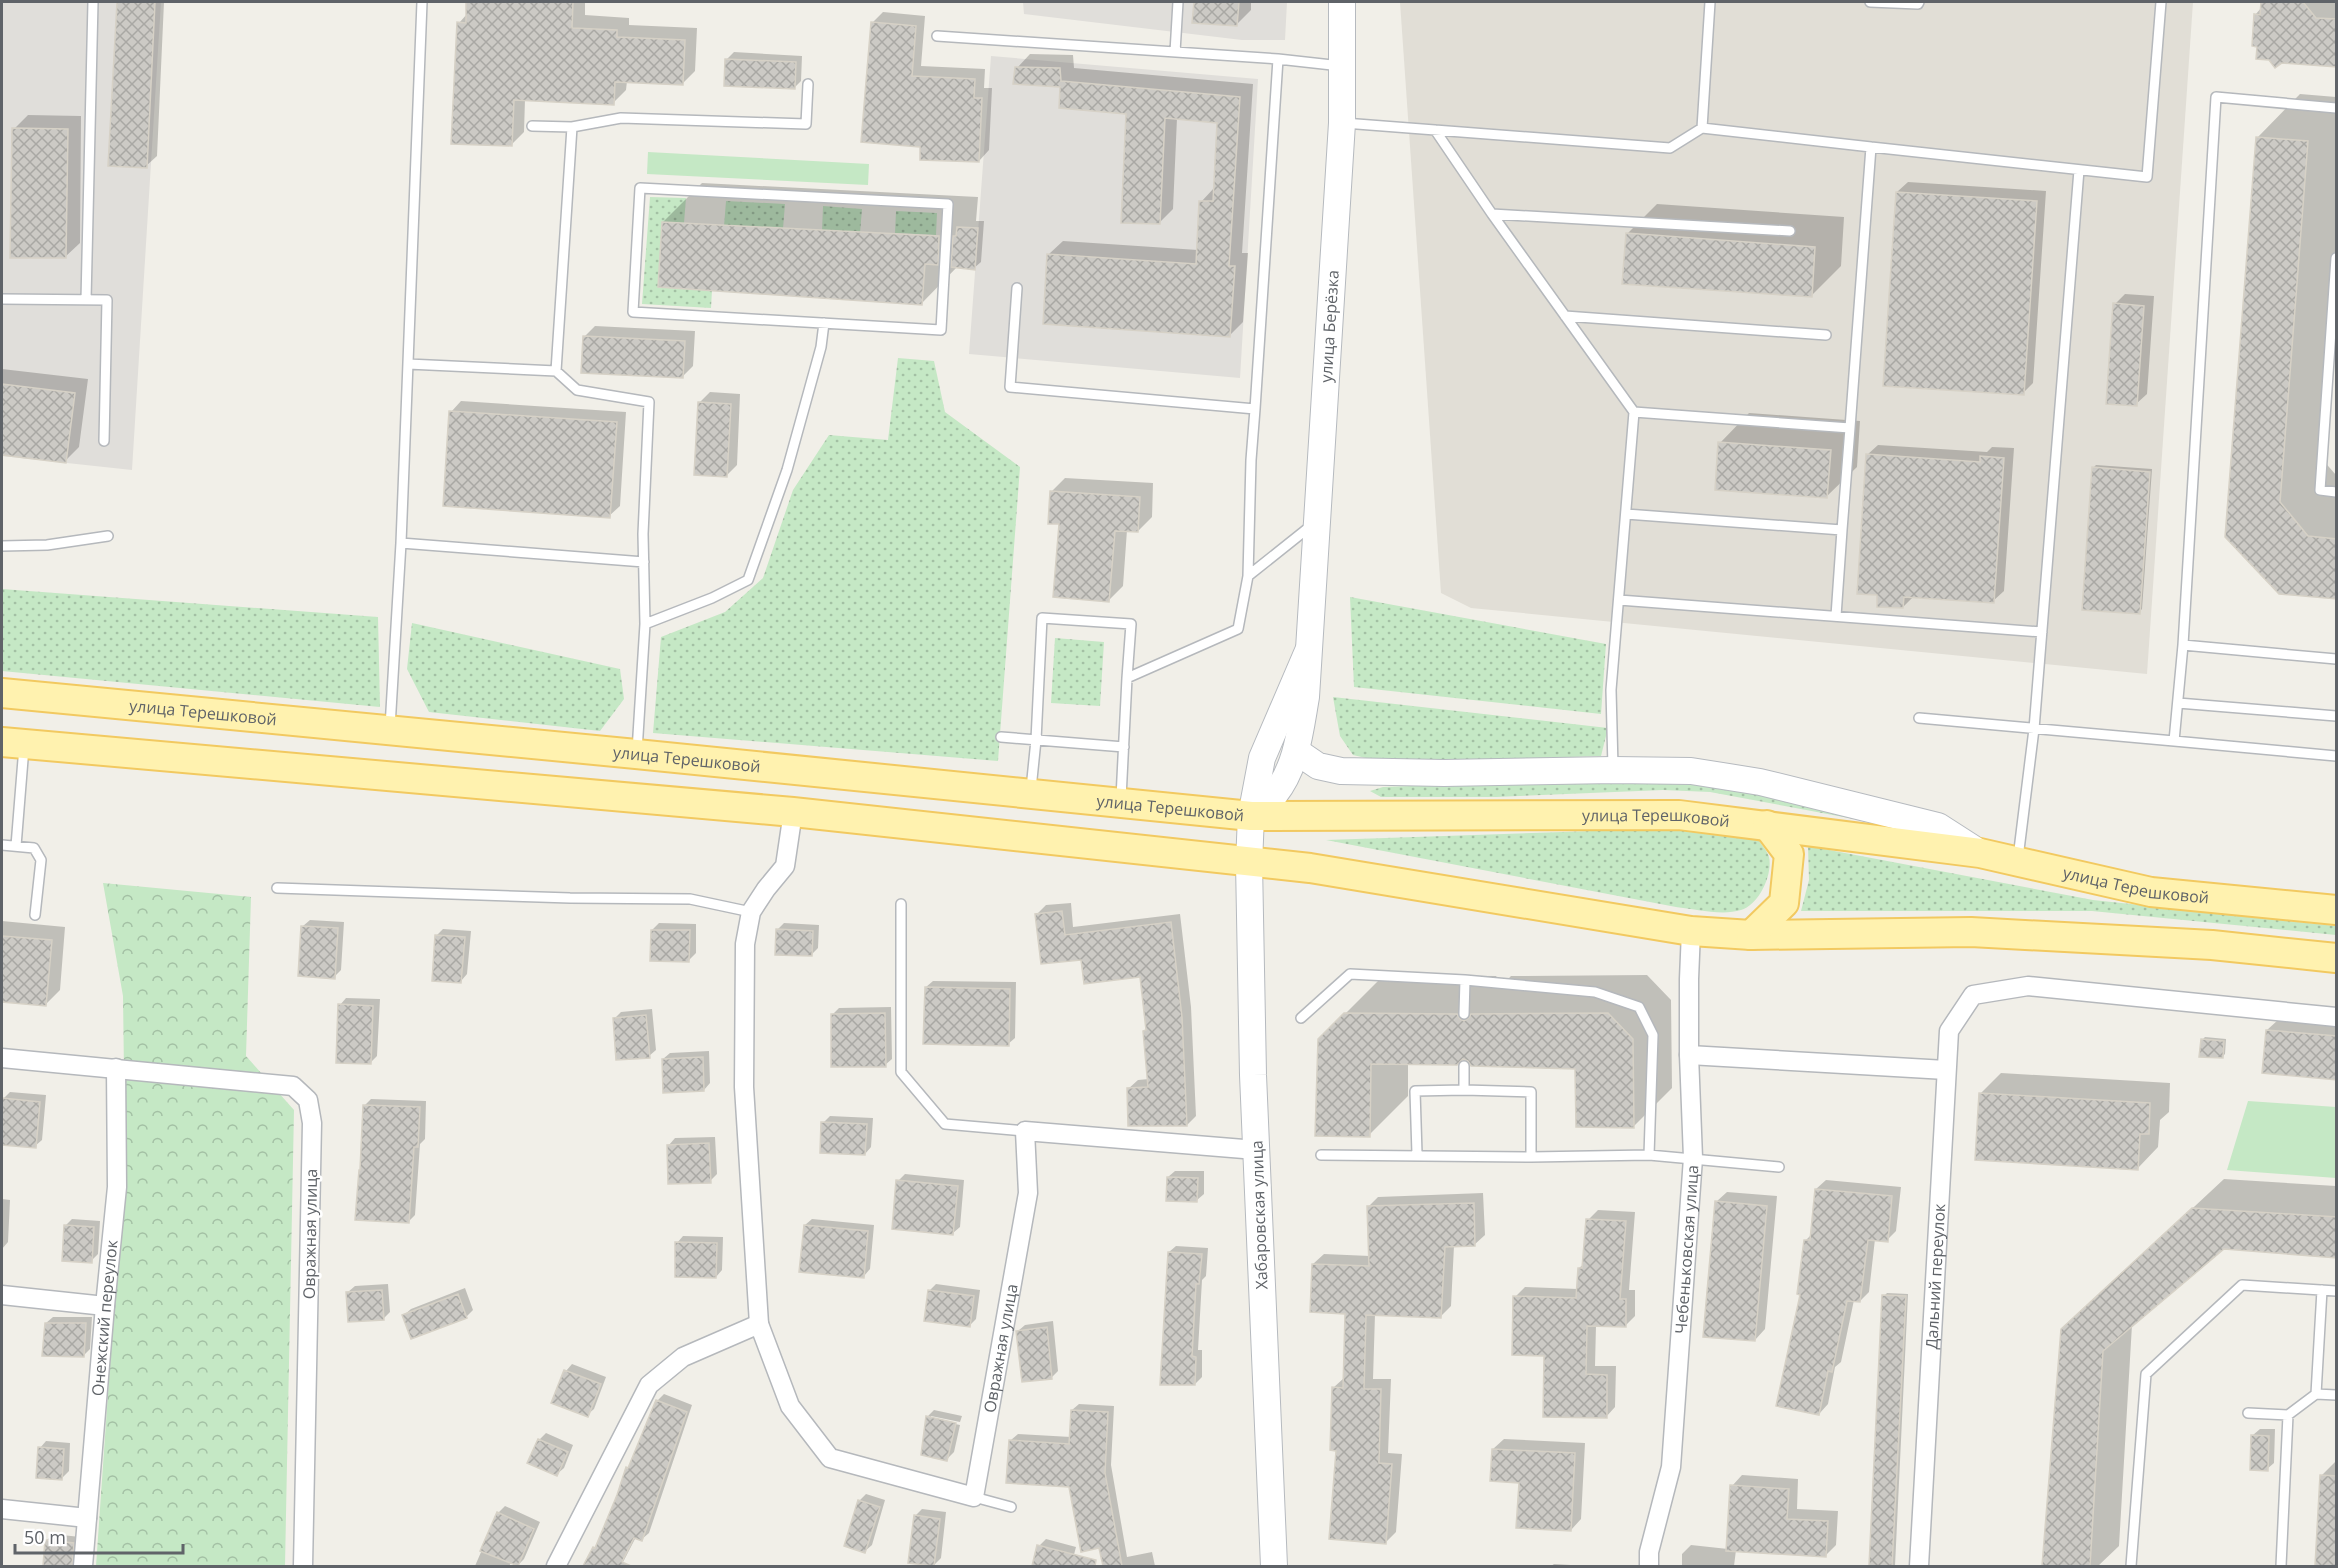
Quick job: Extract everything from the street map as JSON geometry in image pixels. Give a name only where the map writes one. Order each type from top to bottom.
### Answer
[{"type":"main road","name":"улица Берёзка","points":[[1251,816],[1274,795],[1289,773],[1296,751],[1306,697],[1342,123],[1342,2]]},
{"type":"main road","name":"улица Берёзка","points":[[1249,863],[1251,816],[1262,759],[1308,651]]},
{"type":"main road","name":"улица Терешковой","points":[[2,693],[1251,816],[1679,815],[1980,853],[2151,892],[2337,910]]},
{"type":"main road","points":[[13,743],[793,812],[1310,868],[1691,931],[1751,936],[1971,932],[2212,945],[2337,958]]},
{"type":"main road","points":[[1296,751],[1317,766],[1341,771],[1444,773],[1691,771],[1760,782],[1938,826],[1980,853]]},
{"type":"main road","points":[[1751,936],[1784,903],[1789,854],[1767,825]]},
{"type":"main road","name":"Хабаровская улица","points":[[1249,863],[1248,914],[1256,1150],[1274,1566]]},
{"type":"street","points":[[793,812],[785,866],[750,912],[745,944],[744,1088],[759,1324],[790,1406],[830,1458],[974,1497]]},
{"type":"street","name":"Чебеньковская улица","points":[[1649,1566],[1649,1552],[1671,1467],[1694,1158],[1689,1055],[1691,931]]},
{"type":"street","name":"Дальний переулок","points":[[1919,1566],[1949,1030],[1973,994],[2028,986],[2337,1017]]},
{"type":"street","points":[[1689,1055],[1946,1070]]},
{"type":"street","name":"Овражная улица","points":[[2,1058],[293,1086],[308,1100],[312,1123],[303,1566]]},
{"type":"street","name":"Онежский переулок","points":[[83,1566],[117,1187],[116,1068]]},
{"type":"street","points":[[1025,1131],[1256,1150]]},
{"type":"street","name":"Овражная улица","points":[[974,1497],[1028,1193],[1025,1131]]},
{"type":"street","points":[[2,1295],[105,1306]]},
{"type":"street","points":[[556,1566],[650,1385],[683,1357],[759,1324]]},
{"type":"street","points":[[2,1509],[87,1518]]},
{"type":"lane","points":[[86,300],[93,2]]},
{"type":"lane","points":[[389,730],[401,543],[422,2]]},
{"type":"lane","points":[[1175,52],[1178,2]]},
{"type":"lane","points":[[1702,128],[1710,2]]},
{"type":"lane","points":[[1870,2],[1918,4],[1919,2]]},
{"type":"lane","points":[[1342,123],[1670,148],[1702,128],[2147,177],[2161,2]]},
{"type":"lane","points":[[936,36],[1278,59],[1343,66]]},
{"type":"lane","points":[[1127,678],[1238,628],[1248,576],[1251,460],[1278,59]]},
{"type":"lane","points":[[532,126],[572,128],[621,118],[806,124],[808,84]]},
{"type":"lane","points":[[2175,741],[2183,645],[2216,97],[2337,108]]},
{"type":"lane","points":[[556,371],[572,128]]},
{"type":"lane","points":[[1435,130],[1492,214],[1634,412],[1611,690],[1613,770]]},
{"type":"lane","points":[[1836,616],[1871,147]]},
{"type":"lane","points":[[2018,861],[2034,729],[2079,170]]},
{"type":"lane","points":[[640,188],[948,204],[941,330],[824,323],[633,312],[640,188]]},
{"type":"lane","points":[[1492,214],[1790,231]]},
{"type":"lane","points":[[2337,258],[2320,490],[2337,492]]},
{"type":"lane","points":[[1017,288],[1011,387],[1255,409]]},
{"type":"lane","points":[[2,299],[107,300],[104,441]]},
{"type":"lane","points":[[1564,316],[1826,335]]},
{"type":"lane","points":[[645,624],[712,598],[748,580],[787,470],[821,347],[824,323]]},
{"type":"lane","points":[[408,364],[556,371],[577,390],[649,402],[644,562],[645,624],[636,754]]},
{"type":"lane","points":[[1634,412],[1850,428]]},
{"type":"lane","points":[[1626,514],[1842,530]]},
{"type":"lane","points":[[1248,576],[1316,522]]},
{"type":"lane","points":[[2,546],[47,545],[108,536]]},
{"type":"lane","points":[[401,543],[644,562]]},
{"type":"lane","points":[[1619,600],[2042,632]]},
{"type":"lane","points":[[1031,794],[1042,618],[1131,624],[1121,803]]},
{"type":"lane","points":[[2183,645],[2337,659]]},
{"type":"lane","points":[[2178,703],[2337,716]]},
{"type":"lane","points":[[1919,718],[2337,756]]},
{"type":"lane","points":[[1001,736],[1124,747]]},
{"type":"lane","points":[[13,743],[16,846]]},
{"type":"lane","points":[[2,845],[34,848],[41,860],[36,915]]},
{"type":"lane","points":[[277,888],[690,900],[750,912]]},
{"type":"lane","points":[[901,904],[901,1072],[945,1124],[1025,1131]]},
{"type":"lane","points":[[1301,1018],[1350,974],[1465,980],[1594,992],[1639,1006],[1653,1035],[1649,1155]]},
{"type":"lane","points":[[1464,1014],[1465,980]]},
{"type":"lane","points":[[1464,1066],[1464,1090]]},
{"type":"lane","points":[[1417,1154],[1415,1091],[1464,1090],[1531,1092],[1531,1157]]},
{"type":"lane","points":[[1321,1155],[1417,1154],[1531,1157],[1649,1155],[1779,1167]]},
{"type":"lane","points":[[2130,1566],[2146,1374],[2242,1285],[2337,1291]]},
{"type":"lane","points":[[2316,1394],[2322,1290]]},
{"type":"lane","points":[[2248,1413],[2288,1415],[2316,1394],[2337,1395]]},
{"type":"lane","points":[[2281,1566],[2288,1415]]},
{"type":"lane","points":[[974,1497],[1011,1507]]},
{"type":"shaded area","points":[[2,2],[161,2],[132,470],[2,456]]},
{"type":"shaded area","points":[[1023,2],[1287,2],[1285,40],[1242,40],[1024,14]]},
{"type":"shaded area","points":[[1400,2],[2193,2],[2147,674],[1471,608],[1441,593]]},
{"type":"shaded area","points":[[991,56],[1258,79],[1240,378],[969,354]]},
{"type":"green space","points":[[648,152],[869,164],[868,185],[647,174]]},
{"type":"green space","points":[[650,197],[686,198],[684,223],[662,222],[658,286],[712,290],[711,308],[642,304]]},
{"type":"green space","points":[[726,201],[785,204],[783,229],[724,226]]},
{"type":"green space","points":[[823,206],[862,209],[860,233],[822,231]]},
{"type":"green space","points":[[896,211],[937,213],[936,235],[895,233]]},
{"type":"green space","points":[[898,358],[934,361],[945,412],[1020,467],[998,761],[653,733],[661,637],[725,612],[763,578],[793,490],[829,435],[888,440]]},
{"type":"green space","points":[[2,589],[378,617],[380,707],[2,671]]},
{"type":"green space","points":[[1350,597],[1606,644],[1601,714],[1354,687]]},
{"type":"green space","points":[[412,623],[620,669],[624,699],[600,731],[429,712],[407,669]]},
{"type":"green space","points":[[1055,638],[1104,642],[1100,706],[1051,703]]},
{"type":"green space","points":[[1333,697],[1608,728],[1601,756],[1387,763],[1353,755],[1340,736]]},
{"type":"green space","points":[[1660,777],[1711,784],[1929,833],[1710,792],[1663,790],[1496,797],[1381,797],[1370,791],[1383,787]]},
{"type":"green space","points":[[1682,828],[1756,837],[1768,854],[1770,864],[1767,880],[1754,902],[1734,912],[1708,912],[1326,840]]},
{"type":"green space","points":[[1808,846],[2093,900],[2336,926],[2336,935],[2092,911],[1801,911],[1809,880]]},
{"type":"green space","points":[[103,883],[251,897],[246,1056],[294,1110],[285,1566],[96,1566],[125,1150],[123,996]]},
{"type":"green space","points":[[2248,1101],[2336,1107],[2336,1178],[2227,1170]]},
{"type":"building","points":[[117,2],[155,2],[147,168],[108,166]]},
{"type":"building","points":[[466,2],[573,2],[572,28],[617,30],[617,37],[685,40],[683,85],[615,82],[614,105],[514,100],[512,146],[451,144],[457,22],[466,23]]},
{"type":"building","points":[[1194,2],[1239,2],[1237,26],[1192,23]]},
{"type":"building","points":[[2261,2],[2303,2],[2316,18],[2337,19],[2337,67],[2282,63],[2275,68],[2269,60],[2256,59],[2257,47],[2252,46],[2254,14],[2260,15]]},
{"type":"building","points":[[871,22],[916,26],[912,76],[975,79],[974,98],[982,98],[979,162],[920,160],[920,147],[861,142]]},
{"type":"building","points":[[725,59],[796,62],[795,89],[724,86]]},
{"type":"building","points":[[1015,67],[1060,68],[1061,81],[1240,97],[1229,266],[1235,266],[1230,337],[1043,324],[1047,254],[1196,264],[1199,201],[1213,201],[1217,123],[1165,118],[1160,224],[1121,223],[1126,114],[1059,108],[1060,87],[1013,84]]},
{"type":"building","points":[[12,128],[68,129],[66,258],[10,258]]},
{"type":"building","points":[[2256,137],[2308,141],[2280,502],[2308,536],[2337,539],[2337,599],[2279,594],[2225,537]]},
{"type":"building","points":[[1896,192],[2037,201],[2024,395],[1883,386]]},
{"type":"building","points":[[662,222],[939,236],[938,265],[925,264],[922,305],[658,287]]},
{"type":"building","points":[[957,227],[978,228],[975,270],[951,267],[953,236],[956,236]]},
{"type":"building","points":[[1626,233],[1815,247],[1812,297],[1622,284]]},
{"type":"building","points":[[2113,303],[2144,306],[2137,406],[2106,404]]},
{"type":"building","points":[[583,336],[685,341],[683,378],[581,373]]},
{"type":"building","points":[[2,384],[75,393],[66,463],[2,455]]},
{"type":"building","points":[[698,402],[731,404],[727,477],[694,475]]},
{"type":"building","points":[[449,411],[617,422],[610,518],[443,506]]},
{"type":"building","points":[[1718,442],[1831,450],[1827,498],[1715,490]]},
{"type":"building","points":[[1866,454],[1980,462],[1980,456],[2004,458],[1994,603],[1904,597],[1903,608],[1877,607],[1877,595],[1857,594]]},
{"type":"building","points":[[2092,467],[2150,472],[2140,614],[2082,610]]},
{"type":"building","points":[[1050,491],[1140,497],[1138,532],[1115,531],[1109,602],[1053,597],[1059,524],[1048,524]]},
{"type":"building","points":[[1062,911],[1065,935],[1171,922],[1182,1017],[1187,1126],[1128,1126],[1127,1088],[1148,1087],[1143,1031],[1146,1030],[1140,977],[1084,984],[1081,960],[1041,964],[1035,914]]},
{"type":"building","points":[[301,926],[338,928],[335,979],[298,976]]},
{"type":"building","points":[[776,929],[813,931],[812,956],[775,955]]},
{"type":"building","points":[[651,930],[690,930],[689,962],[650,961]]},
{"type":"building","points":[[435,935],[465,937],[461,983],[432,981]]},
{"type":"building","points":[[2,936],[52,940],[46,1006],[2,1002]]},
{"type":"building","points":[[925,987],[1010,989],[1009,1046],[923,1044]]},
{"type":"building","points":[[338,1004],[373,1006],[371,1064],[336,1063]]},
{"type":"building","points":[[885,1013],[886,1067],[831,1067],[831,1014]]},
{"type":"building","points":[[1344,1013],[1457,1014],[1464,1021],[1471,1014],[1608,1013],[1633,1039],[1634,1128],[1576,1127],[1575,1069],[1471,1066],[1463,1059],[1457,1065],[1371,1064],[1370,1137],[1315,1136],[1318,1039]]},
{"type":"building","points":[[646,1015],[650,1058],[616,1060],[613,1018]]},
{"type":"building","points":[[2266,1030],[2337,1036],[2337,1080],[2262,1073]]},
{"type":"building","points":[[2201,1039],[2224,1041],[2223,1058],[2199,1057]]},
{"type":"building","points":[[703,1057],[704,1091],[663,1093],[662,1059]]},
{"type":"building","points":[[1979,1093],[2150,1103],[2149,1134],[2140,1134],[2138,1170],[1975,1160]]},
{"type":"building","points":[[2,1098],[40,1102],[36,1148],[2,1145]]},
{"type":"building","points":[[363,1105],[420,1107],[418,1147],[414,1147],[409,1223],[355,1220]]},
{"type":"building","points":[[821,1122],[867,1124],[865,1155],[820,1153]]},
{"type":"building","points":[[709,1143],[711,1183],[668,1184],[667,1145]]},
{"type":"building","points":[[1167,1177],[1198,1178],[1197,1202],[1166,1201]]},
{"type":"building","points":[[896,1180],[958,1186],[953,1235],[892,1229]]},
{"type":"building","points":[[1815,1189],[1892,1196],[1888,1242],[1868,1240],[1860,1302],[1847,1301],[1832,1372],[1828,1371],[1819,1415],[1776,1406],[1800,1295],[1797,1294],[1804,1240],[1810,1240]]},
{"type":"building","points":[[1715,1201],[1767,1206],[1755,1341],[1703,1337]]},
{"type":"building","points":[[1474,1203],[1475,1246],[1445,1247],[1441,1318],[1366,1315],[1364,1389],[1381,1389],[1379,1463],[1392,1464],[1386,1544],[1329,1539],[1336,1451],[1330,1450],[1332,1387],[1343,1388],[1345,1314],[1310,1312],[1312,1264],[1369,1266],[1367,1206]]},
{"type":"building","points":[[2192,1208],[2337,1217],[2337,1258],[2224,1249],[2103,1351],[2090,1566],[2042,1566],[2061,1329]]},
{"type":"building","points":[[1586,1219],[1626,1221],[1620,1299],[1626,1299],[1626,1327],[1587,1326],[1586,1374],[1607,1375],[1607,1418],[1543,1417],[1544,1356],[1512,1355],[1513,1296],[1576,1298],[1578,1268],[1582,1268]]},
{"type":"building","points":[[64,1225],[94,1227],[92,1263],[62,1261]]},
{"type":"building","points":[[804,1225],[868,1231],[864,1278],[799,1272]]},
{"type":"building","points":[[675,1242],[717,1243],[716,1278],[675,1277]]},
{"type":"building","points":[[1168,1252],[1202,1254],[1199,1284],[1196,1284],[1192,1356],[1196,1357],[1195,1385],[1160,1385]]},
{"type":"building","points":[[382,1290],[384,1320],[348,1322],[346,1292]]},
{"type":"building","points":[[928,1290],[974,1296],[970,1327],[924,1321]]},
{"type":"building","points":[[458,1294],[467,1318],[411,1339],[402,1315]]},
{"type":"building","points":[[1882,1295],[1906,1296],[1892,1566],[1869,1566]]},
{"type":"building","points":[[45,1323],[86,1323],[84,1357],[42,1356]]},
{"type":"building","points":[[1047,1327],[1052,1379],[1022,1382],[1016,1331]]},
{"type":"building","points":[[564,1370],[601,1384],[588,1417],[551,1403]]},
{"type":"building","points":[[656,1400],[687,1412],[642,1541],[634,1538],[622,1562],[631,1566],[583,1566],[593,1547],[595,1548],[626,1467],[628,1468]]},
{"type":"building","points":[[1071,1410],[1108,1412],[1105,1473],[1122,1566],[1103,1566],[1099,1548],[1081,1552],[1069,1487],[1006,1483],[1009,1440],[1069,1444]]},
{"type":"building","points":[[926,1416],[956,1423],[947,1461],[921,1455]]},
{"type":"building","points":[[2251,1435],[2269,1436],[2268,1471],[2250,1470]]},
{"type":"building","points":[[538,1439],[568,1452],[557,1476],[527,1463]]},
{"type":"building","points":[[38,1447],[64,1449],[62,1480],[36,1478]]},
{"type":"building","points":[[1492,1449],[1575,1453],[1571,1531],[1516,1528],[1519,1483],[1490,1481]]},
{"type":"building","points":[[2320,1475],[2337,1476],[2337,1566],[2315,1566]]},
{"type":"building","points":[[1730,1485],[1789,1489],[1787,1519],[1828,1521],[1826,1557],[1726,1551]]},
{"type":"building","points":[[858,1500],[880,1507],[865,1553],[844,1546]]},
{"type":"building","points":[[497,1512],[534,1529],[518,1566],[480,1551]]},
{"type":"building","points":[[914,1515],[940,1519],[934,1566],[908,1563]]},
{"type":"building","points":[[45,1540],[74,1543],[72,1566],[43,1566]]},
{"type":"building","points":[[1037,1545],[1096,1560],[1095,1566],[1032,1566]]}]
